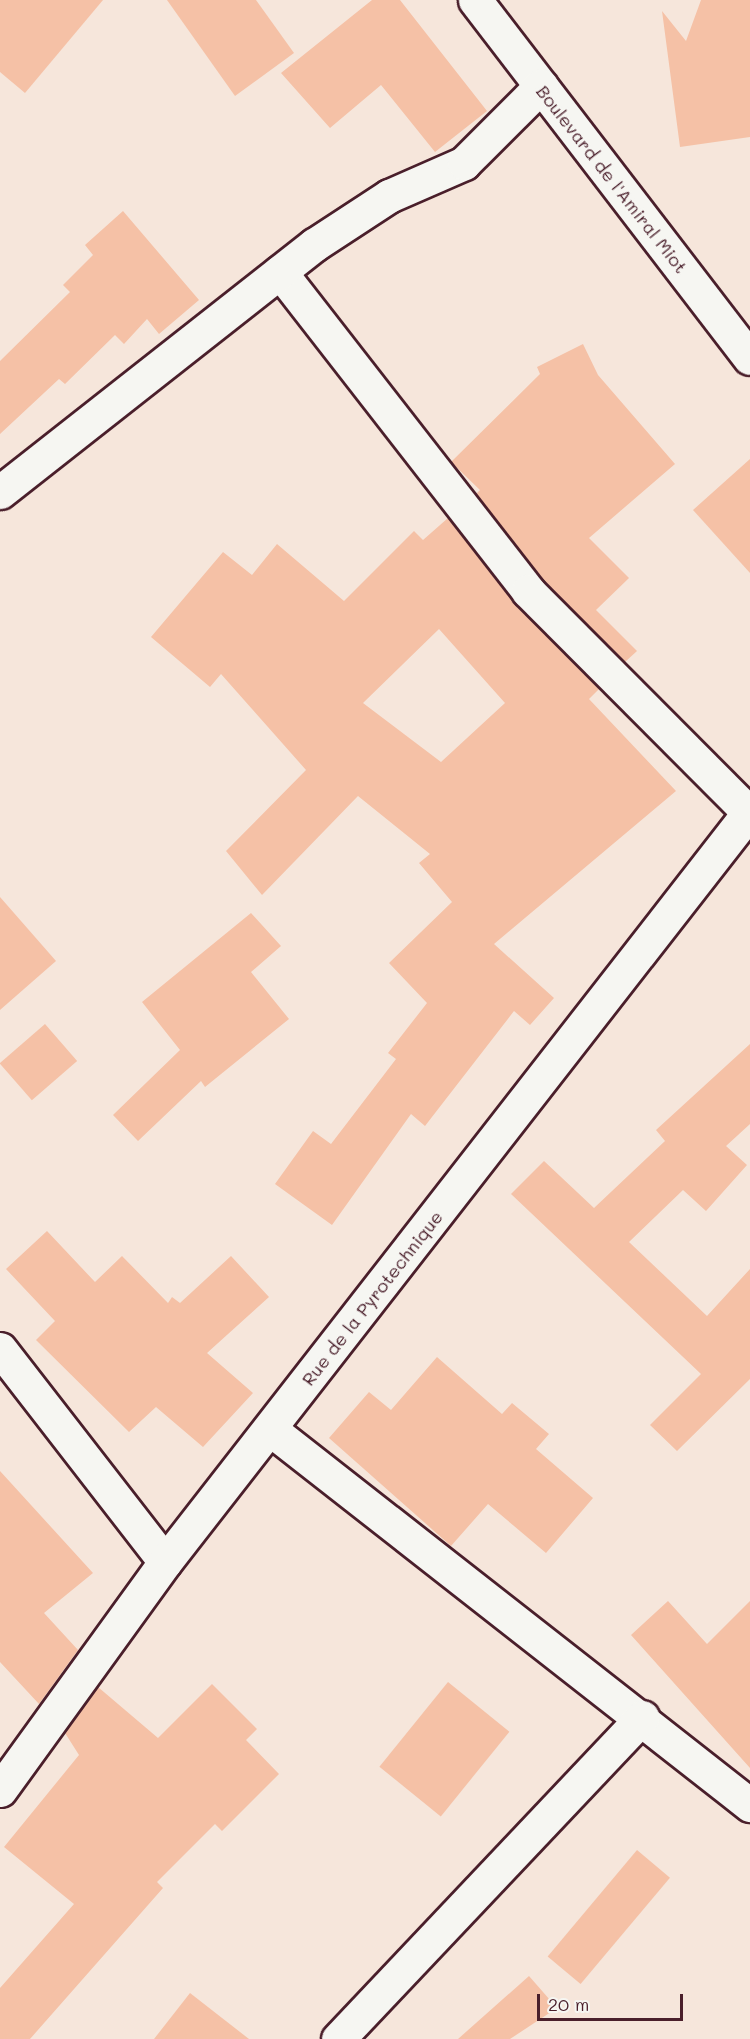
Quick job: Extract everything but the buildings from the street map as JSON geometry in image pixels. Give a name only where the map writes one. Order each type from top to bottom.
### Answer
[{"type":"street","name":"Boulevard de l'Amiral Miot","points":[[475,0],[750,358]]},
{"type":"street","points":[[0,492],[280,272],[389,196],[464,163],[541,86]]},
{"type":"street","points":[[280,272],[528,591],[749,812]]},
{"type":"street","name":"Rue de la Pyrotechnique","points":[[0,1790],[165,1562],[749,812]]},
{"type":"street","points":[[0,1349],[165,1562]]},
{"type":"street","points":[[270,1429],[642,1717],[750,1805]]},
{"type":"street","points":[[338,2039],[642,1717]]}]
